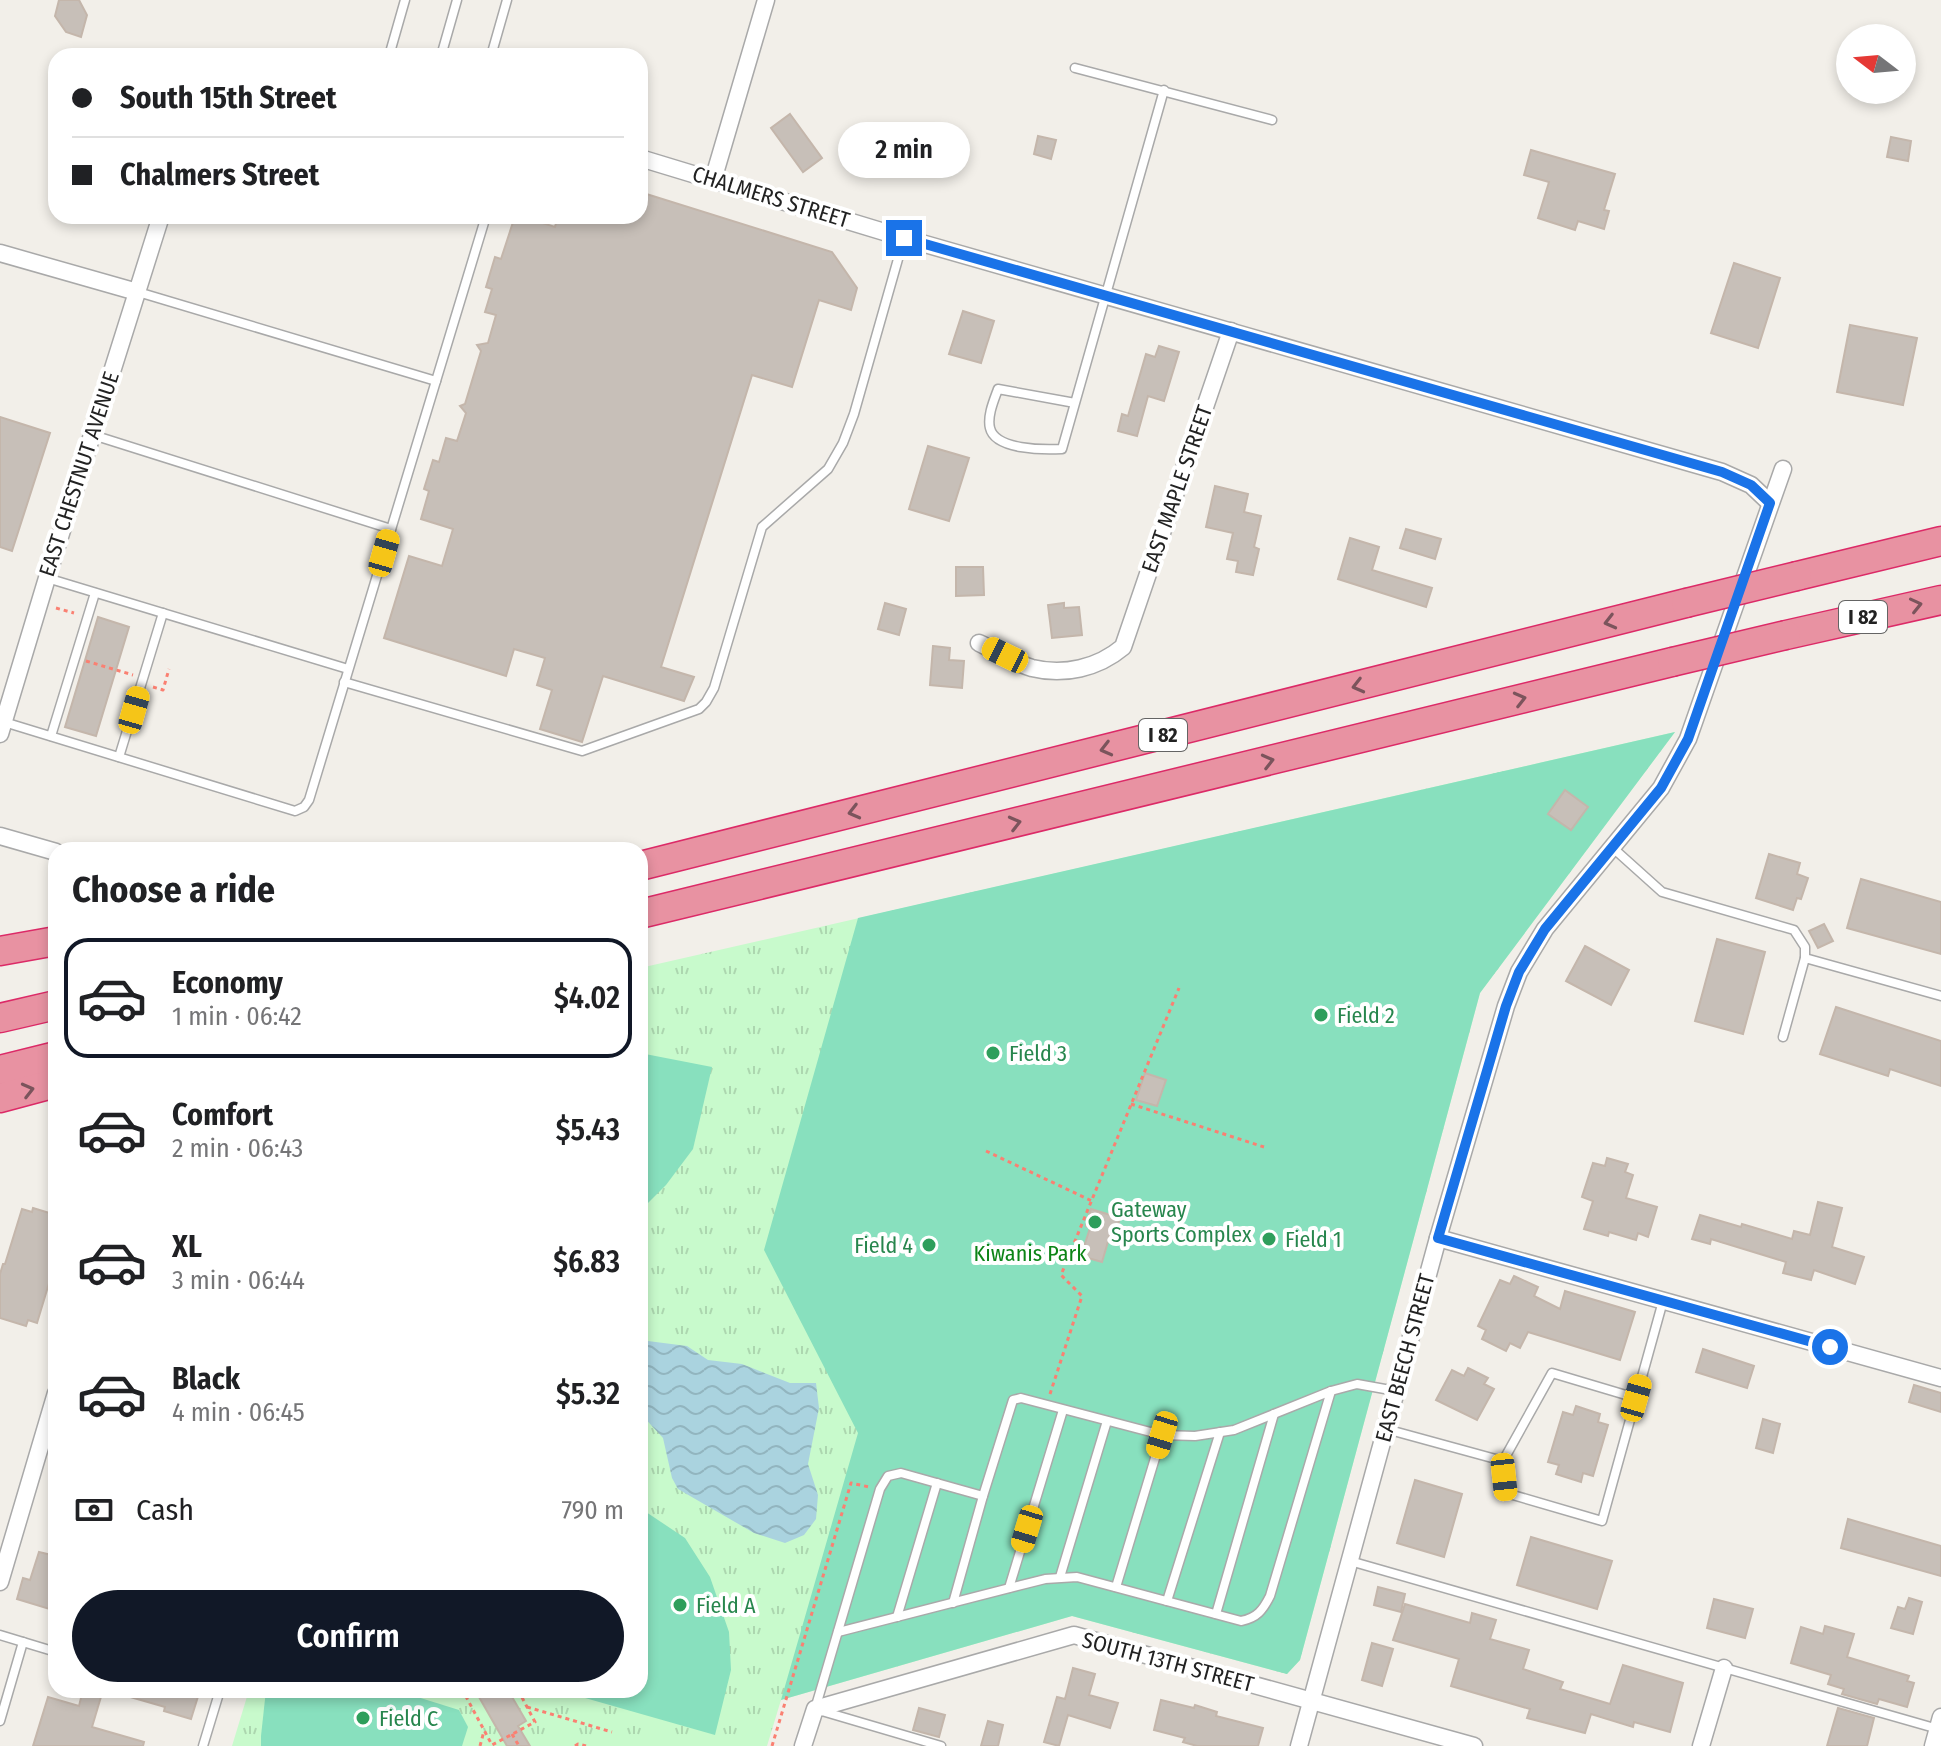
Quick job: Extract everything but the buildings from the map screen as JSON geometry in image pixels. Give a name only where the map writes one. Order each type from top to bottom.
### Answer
[{"type":"highway","name":"I 82","points":[[648,864],[1941,541]]},
{"type":"highway","name":"I 82","points":[[648,912],[1672,662],[1941,600]]},
{"type":"highway","points":[[648,929],[979,832]]},
{"type":"highway","points":[[0,933],[48,932]]},
{"type":"highway","points":[[0,951],[48,942]]},
{"type":"highway","points":[[0,1018],[48,1007]]},
{"type":"highway","points":[[0,1070],[48,1058]]},
{"type":"highway","points":[[0,1098],[48,1085]]},
{"type":"street","points":[[713,180],[766,0]]},
{"type":"street","name":"CHALMERS STREET","points":[[648,160],[904,238],[1722,472],[1751,485],[1770,503]]},
{"type":"street","name":"EAST CHESTNUT AVENUE","points":[[2,728],[158,224]]},
{"type":"street","points":[[0,253],[137,292]]},
{"type":"street","name":"EAST MAPLE STREET","points":[[979,643],[1031,668],[1062,671],[1092,666],[1123,647],[1231,331]]},
{"type":"street","name":"EAST BEECH STREET","points":[[1299,1746],[1438,1238],[1506,1006],[1519,972],[1545,929],[1661,788],[1688,739],[1783,469]]},
{"type":"street","points":[[0,836],[48,850]]},
{"type":"street","points":[[1438,1238],[1941,1378]]},
{"type":"street","points":[[0,1582],[48,1443]]},
{"type":"street","name":"SOUTH 13TH STREET","points":[[815,1709],[1074,1635],[1474,1746]]},
{"type":"street","points":[[1701,1746],[1724,1668]]},
{"type":"street","points":[[803,1746],[815,1709]]},
{"type":"street","points":[[1933,1746],[1939,1723]]},
{"type":"lane","points":[[391,48],[405,0]]},
{"type":"lane","points":[[443,48],[457,0]]},
{"type":"lane","points":[[493,48],[507,0]]},
{"type":"lane","points":[[1075,68],[1272,120]]},
{"type":"lane","points":[[1075,403],[998,389],[990,429],[1006,443],[1039,450],[1062,449],[1164,90]]},
{"type":"lane","points":[[2,728],[51,736],[295,811],[304,807],[309,800],[484,224]]},
{"type":"lane","points":[[344,682],[582,751],[699,709],[714,688],[762,527],[828,469],[843,443],[904,238]]},
{"type":"lane","points":[[137,292],[436,381]]},
{"type":"lane","points":[[92,435],[391,529]]},
{"type":"lane","points":[[47,578],[348,669]]},
{"type":"lane","points":[[51,736],[95,593]]},
{"type":"lane","points":[[119,757],[163,613]]},
{"type":"lane","points":[[1613,848],[1662,892],[1794,930],[1805,947],[1805,958],[1783,1037]]},
{"type":"lane","points":[[1805,958],[1941,996]]},
{"type":"lane","points":[[1636,1398],[1552,1373],[1503,1461],[1506,1493],[1602,1521],[1636,1398],[1663,1300]]},
{"type":"lane","points":[[953,1603],[1013,1400],[1021,1398],[1162,1435],[1195,1436],[1234,1430],[1331,1391],[1357,1384],[1396,1391]]},
{"type":"lane","points":[[838,1632],[1060,1577],[1077,1577],[1241,1621],[1250,1619],[1263,1611],[1270,1596],[1331,1391]]},
{"type":"lane","points":[[1009,1588],[1063,1410]]},
{"type":"lane","points":[[1216,1614],[1274,1414]]},
{"type":"lane","points":[[1060,1577],[1107,1421]]},
{"type":"lane","points":[[1386,1429],[1503,1461]]},
{"type":"lane","points":[[1167,1601],[1220,1432]]},
{"type":"lane","points":[[1116,1587],[1162,1435]]},
{"type":"lane","points":[[941,1746],[815,1709],[880,1489],[888,1476],[901,1473],[983,1496]]},
{"type":"lane","points":[[897,1617],[937,1483]]},
{"type":"lane","points":[[1350,1561],[1724,1668],[1939,1723]]},
{"type":"lane","points":[[0,1635],[48,1650]]},
{"type":"lane","points":[[0,1721],[23,1642]]},
{"type":"lane","points":[[203,1746],[218,1698]]},
{"type":"path","points":[[56,608],[76,614]]},
{"type":"path","points":[[75,657],[133,675],[163,690],[169,669]]},
{"type":"path","points":[[1047,1405],[1082,1296],[1061,1275],[1179,988]]},
{"type":"path","points":[[1131,1104],[1264,1147]]},
{"type":"path","points":[[986,1151],[1092,1201]]},
{"type":"path","points":[[772,1746],[851,1483],[880,1489]]},
{"type":"path","points":[[467,1698],[492,1745],[535,1722],[522,1698]]},
{"type":"path","points":[[527,1707],[612,1732]]},
{"type":"path","points":[[480,1746],[484,1731]]},
{"type":"path","points":[[512,1734],[519,1746]]},
{"type":"path","points":[[575,1746],[586,1746]]},
{"type":"green space","name":"Gateway Sports Complex","points":[[1675,732],[1480,993],[1300,1660],[1287,1674],[1072,1616],[781,1700],[767,1746],[232,1746],[247,1698],[648,1698],[648,966]]},
{"type":"green space","name":"Gateway Sports Complex","points":[[1675,732],[1480,993],[1300,1660],[1287,1674],[1072,1616],[781,1700],[858,1433],[764,1250],[858,918]]},
{"type":"green space","points":[[648,1055],[712,1067],[693,1149],[648,1203]]},
{"type":"green space","name":"Field A","points":[[648,1513],[685,1538],[710,1577],[729,1632],[731,1670],[715,1735],[585,1698],[648,1698]]},
{"type":"green space","name":"Field C","points":[[265,1698],[421,1698],[459,1710],[468,1727],[462,1746],[261,1746]]},
{"type":"water","points":[[648,1341],[687,1346],[708,1360],[742,1364],[790,1383],[816,1383],[819,1408],[808,1464],[818,1495],[816,1519],[804,1535],[785,1543],[754,1533],[678,1489],[672,1478],[663,1438],[648,1422]]},
{"type":"place","name":"Field 2","points":[[1321,1015]]},
{"type":"place","name":"Field 3","points":[[993,1053]]},
{"type":"place","name":"Gateway Sports Complex","points":[[1095,1222]]},
{"type":"place","name":"Field 1","points":[[1269,1239]]},
{"type":"place","name":"Field 4","points":[[929,1245]]},
{"type":"place","name":"Field A","points":[[680,1605]]},
{"type":"place","name":"Field C","points":[[363,1718]]},
{"type":"route","points":[[904,238],[1722,472],[1751,485],[1770,503],[1688,739],[1677,762],[1661,788],[1545,929],[1519,972],[1506,1006],[1438,1238],[1830,1347]]},
{"type":"park label","name":"Kiwanis Park","points":[[1030,1253]]}]
